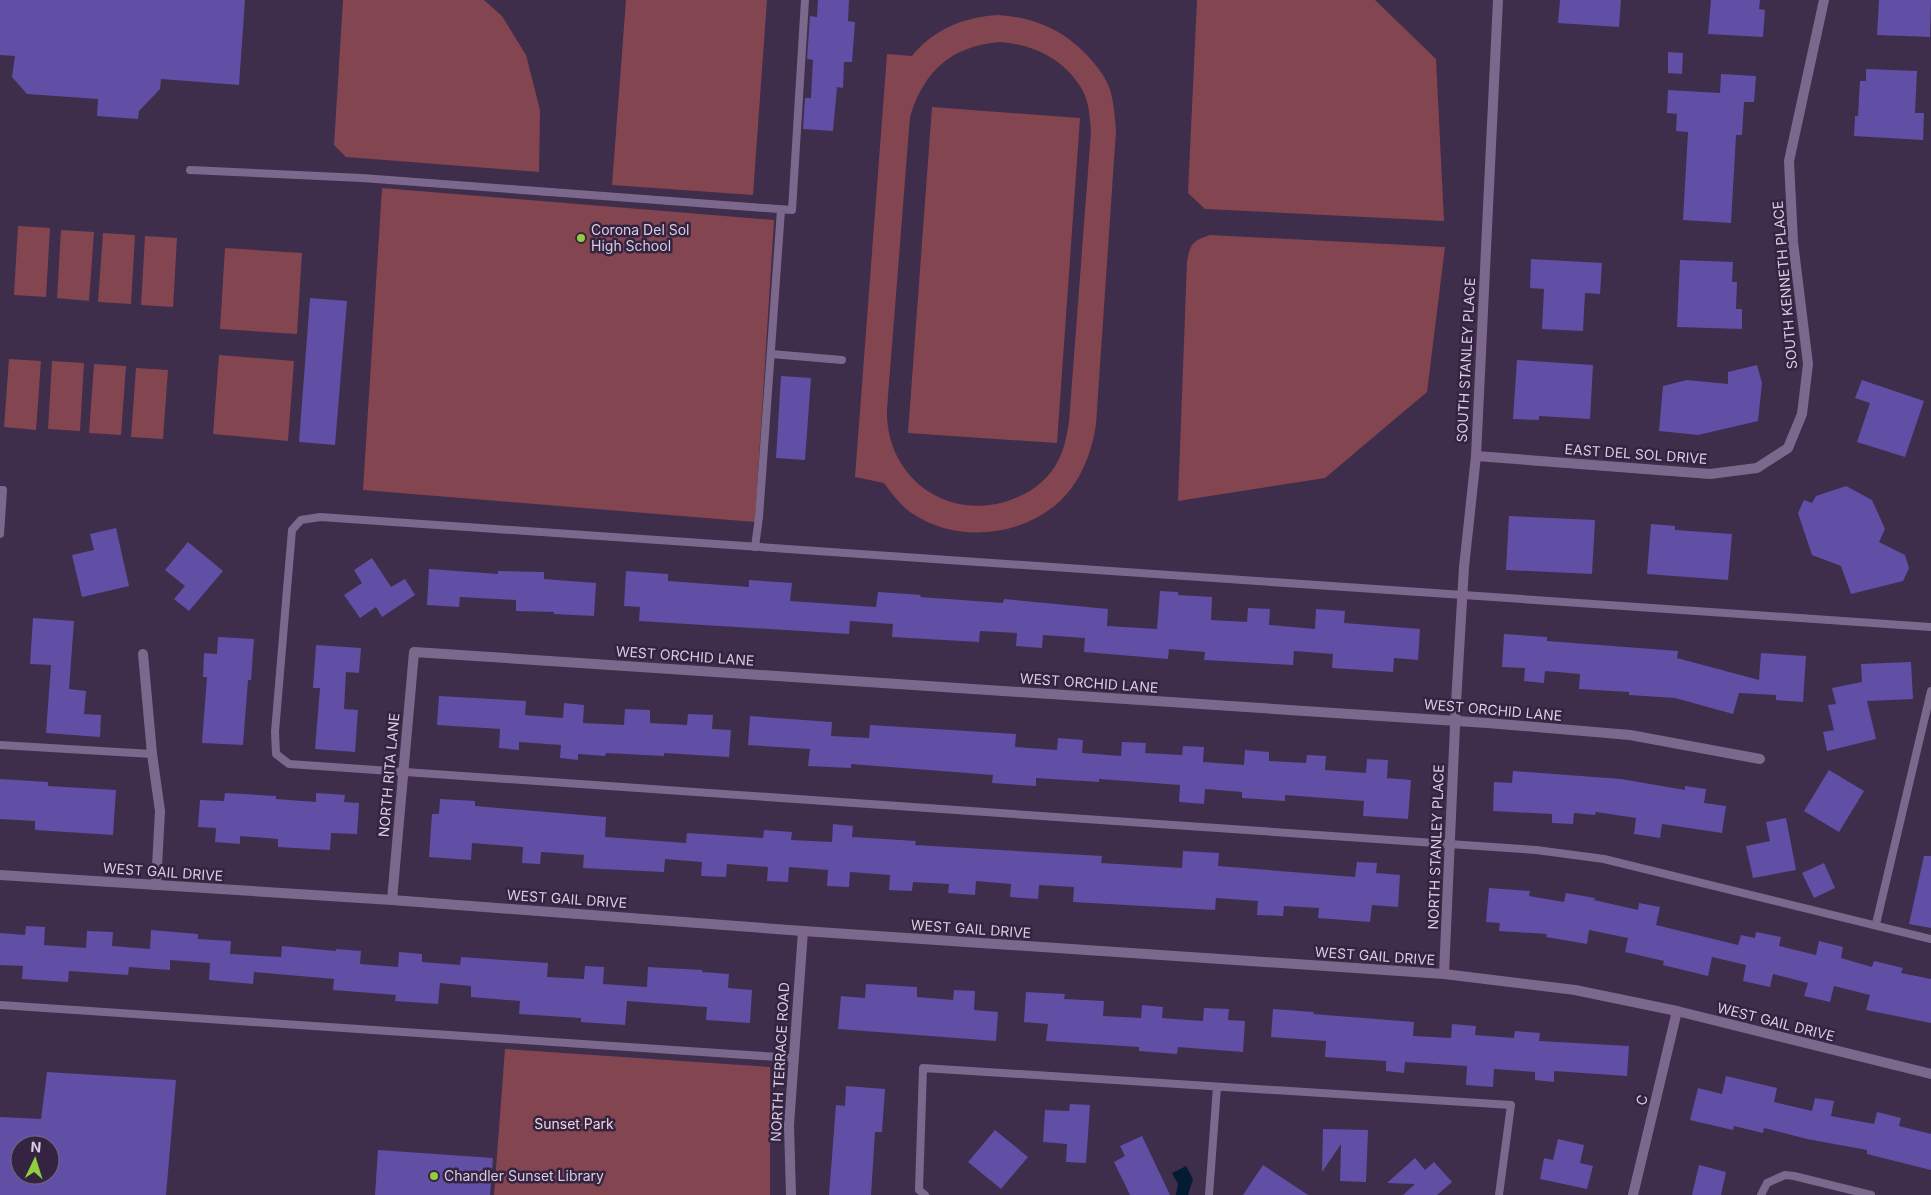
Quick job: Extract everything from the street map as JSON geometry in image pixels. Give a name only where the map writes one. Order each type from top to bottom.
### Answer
[{"type":"street","name":"SOUTH STANLEY PLACE","points":[[1455,720],[1462,595],[1476,456],[1498,0]]},
{"type":"street","name":"SOUTH KENNETH PLACE","points":[[1788,448],[1802,414],[1808,364],[1792,242],[1789,161],[1824,0]]},
{"type":"street","name":"EAST DEL SOL DRIVE","points":[[1476,456],[1710,474],[1757,468],[1788,448]]},
{"type":"street","name":"NORTH RITA LANE","points":[[392,900],[414,652]]},
{"type":"street","name":"WEST ORCHID LANE","points":[[414,652],[1455,720],[1630,735],[1760,760]]},
{"type":"street","points":[[143,654],[152,754],[160,811],[156,885]]},
{"type":"street","name":"NORTH STANLEY PLACE","points":[[1444,974],[1455,720]]},
{"type":"street","name":"WEST GAIL DRIVE","points":[[0,875],[392,900],[803,932],[1444,974],[1575,990],[1678,1011],[1931,1074]]},
{"type":"street","name":"NORTH TERRACE ROAD","points":[[791,1195],[789,1125],[792,1058],[803,932]]},
{"type":"street","name":"C","points":[[1633,1195],[1678,1011]]},
{"type":"lane","points":[[190,170],[362,178],[792,210],[805,0]]},
{"type":"lane","points":[[755,547],[759,517],[781,210]]},
{"type":"lane","points":[[771,354],[842,360]]},
{"type":"lane","points":[[0,490],[3,490],[0,534]]},
{"type":"lane","points":[[1931,627],[320,517],[301,520],[292,530],[275,732],[276,754],[289,764],[1536,850],[1604,859],[1876,924],[1931,939]]},
{"type":"lane","points":[[1876,924],[1931,690]]},
{"type":"lane","points":[[0,745],[152,754]]},
{"type":"lane","points":[[0,1005],[792,1058]]},
{"type":"lane","points":[[924,1195],[920,1190],[923,1068],[1511,1105],[1499,1195]]},
{"type":"lane","points":[[1209,1195],[1217,1087]]},
{"type":"lane","points":[[1762,1195],[1767,1183],[1785,1175],[1871,1195]]},
{"type":"green space","points":[[343,0],[484,0],[502,16],[526,55],[540,110],[539,172],[346,157],[334,145]]},
{"type":"green space","points":[[626,0],[767,0],[753,195],[612,185]]},
{"type":"green space","points":[[1197,0],[1375,0],[1436,59],[1444,221],[1205,209],[1188,193]]},
{"type":"green space","points":[[998,15],[1023,18],[1057,31],[1077,46],[1094,63],[1107,82],[1112,98],[1116,131],[1096,424],[1088,456],[1074,485],[1059,502],[1043,514],[1026,523],[1007,529],[988,532],[968,532],[930,523],[913,514],[894,496],[884,483],[855,477],[887,54],[912,56],[930,38],[940,32],[973,18]],"holes":[[[1012,43],[1036,50],[1058,62],[1076,80],[1083,91],[1089,111],[1091,132],[1069,422],[1061,454],[1052,471],[1042,482],[1018,497],[993,504],[969,505],[947,501],[927,490],[910,476],[897,457],[889,434],[887,409],[910,117],[923,86],[932,74],[954,55],[983,44]]]},
{"type":"green space","points":[[932,107],[1080,118],[1057,443],[908,433]]},
{"type":"green space","points":[[382,188],[774,220],[755,522],[363,490]]},
{"type":"green space","points":[[18,226],[50,228],[46,297],[14,295]]},
{"type":"green space","points":[[61,230],[94,232],[89,301],[57,298]]},
{"type":"green space","points":[[103,233],[135,235],[131,304],[98,302]]},
{"type":"green space","points":[[1210,235],[1445,247],[1427,392],[1325,478],[1178,501],[1187,262],[1189,251],[1193,244]]},
{"type":"green space","points":[[145,236],[177,238],[173,307],[141,305]]},
{"type":"green space","points":[[225,248],[302,253],[297,334],[220,329]]},
{"type":"green space","points":[[219,355],[294,361],[288,441],[213,434]]},
{"type":"green space","points":[[9,359],[41,361],[36,430],[4,427]]},
{"type":"green space","points":[[52,361],[84,363],[80,431],[48,429]]},
{"type":"green space","points":[[94,364],[126,366],[121,435],[89,433]]},
{"type":"green space","points":[[136,368],[168,370],[163,439],[131,437]]},
{"type":"green space","name":"Sunset Park","points":[[505,1049],[770,1067],[770,1195],[494,1195]]},
{"type":"water","points":[[1186,1166],[1193,1179],[1188,1195],[1176,1195],[1178,1184],[1172,1173]]},
{"type":"building","points":[[0,0],[245,0],[239,85],[161,79],[160,89],[139,111],[138,119],[97,116],[98,99],[27,94],[12,77],[15,56],[0,55]]},
{"type":"building","points":[[818,0],[849,0],[848,21],[855,22],[852,62],[844,62],[843,88],[837,87],[833,131],[803,129],[805,98],[811,98],[813,60],[807,59],[810,16],[817,17]]},
{"type":"building","points":[[1560,0],[1621,0],[1619,27],[1558,23]]},
{"type":"building","points":[[1711,0],[1760,0],[1759,9],[1765,10],[1763,37],[1708,34]]},
{"type":"building","points":[[1879,0],[1931,0],[1930,37],[1877,35]]},
{"type":"building","points":[[1668,52],[1683,53],[1682,74],[1668,73]]},
{"type":"building","points":[[1866,69],[1917,71],[1915,113],[1924,113],[1923,140],[1854,136],[1855,116],[1858,116],[1860,81],[1866,81]]},
{"type":"building","points":[[1721,74],[1756,76],[1754,102],[1744,102],[1742,135],[1736,135],[1731,223],[1683,220],[1688,132],[1676,131],[1677,114],[1667,113],[1668,90],[1720,93]]},
{"type":"building","points":[[1531,259],[1602,263],[1600,294],[1585,293],[1583,331],[1542,329],[1544,289],[1530,288]]},
{"type":"building","points":[[1680,260],[1733,262],[1732,282],[1737,282],[1736,309],[1742,309],[1742,329],[1677,327]]},
{"type":"building","points":[[310,298],[347,301],[335,445],[299,442]]},
{"type":"building","points":[[1517,360],[1593,365],[1590,419],[1539,416],[1539,420],[1513,419]]},
{"type":"building","points":[[1757,365],[1762,383],[1758,421],[1698,435],[1659,431],[1663,386],[1687,380],[1728,384],[1728,372]]},
{"type":"building","points":[[781,376],[811,378],[805,460],[776,458]]},
{"type":"building","points":[[1862,380],[1924,401],[1905,457],[1857,442],[1870,403],[1855,398]]},
{"type":"building","points":[[1846,486],[1872,500],[1885,529],[1879,542],[1905,555],[1909,568],[1903,581],[1851,594],[1841,566],[1812,555],[1798,513],[1804,500],[1812,503],[1816,496]]},
{"type":"building","points":[[1509,516],[1595,520],[1592,574],[1506,570]]},
{"type":"building","points":[[1651,524],[1675,526],[1675,530],[1732,534],[1728,580],[1647,574]]},
{"type":"building","points":[[116,528],[129,586],[82,597],[72,555],[94,550],[90,534]]},
{"type":"building","points":[[188,542],[223,571],[189,611],[174,599],[185,586],[165,570]]},
{"type":"building","points":[[372,558],[391,587],[405,579],[415,595],[382,617],[376,607],[360,618],[344,595],[362,583],[354,570]]},
{"type":"building","points":[[429,569],[498,574],[498,571],[544,572],[544,579],[596,583],[594,616],[516,611],[516,600],[460,597],[459,607],[427,605]]},
{"type":"building","points":[[626,571],[668,574],[668,581],[749,587],[749,580],[792,583],[790,601],[876,607],[878,592],[1003,603],[1004,599],[1108,609],[1107,626],[1157,629],[1160,591],[1178,592],[1178,595],[1212,597],[1211,620],[1247,622],[1248,608],[1270,609],[1269,625],[1315,629],[1316,609],[1345,611],[1344,623],[1420,629],[1418,660],[1394,658],[1393,672],[1332,668],[1333,654],[1294,651],[1293,665],[1204,660],[1205,652],[1169,649],[1168,659],[1084,652],[1085,638],[1043,635],[1042,648],[1016,646],[1017,633],[980,631],[979,642],[892,637],[893,624],[850,621],[849,634],[639,621],[640,607],[624,606]]},
{"type":"building","points":[[33,618],[74,621],[69,689],[86,691],[84,714],[101,715],[100,737],[46,733],[51,665],[30,664]]},
{"type":"building","points":[[1504,634],[1547,637],[1547,641],[1678,651],[1677,658],[1759,680],[1761,653],[1806,656],[1803,702],[1776,700],[1776,695],[1739,693],[1733,714],[1675,698],[1629,695],[1629,692],[1579,689],[1580,674],[1545,671],[1544,683],[1524,681],[1525,668],[1502,667]]},
{"type":"building","points":[[218,637],[254,639],[251,680],[248,680],[243,745],[202,743],[207,677],[203,677],[204,653],[217,654]]},
{"type":"building","points":[[316,645],[361,648],[359,673],[346,672],[344,709],[358,710],[355,752],[315,749],[320,688],[313,688]]},
{"type":"building","points":[[1911,662],[1913,699],[1867,701],[1876,739],[1827,751],[1823,732],[1834,730],[1828,705],[1836,704],[1832,688],[1862,682],[1861,664]]},
{"type":"building","points":[[439,696],[526,701],[525,715],[563,718],[564,703],[584,705],[583,723],[624,725],[625,709],[650,710],[650,723],[687,725],[688,714],[713,715],[712,729],[731,730],[729,757],[664,753],[664,756],[606,753],[605,756],[578,754],[578,760],[560,758],[561,745],[519,742],[519,750],[499,748],[500,729],[437,725]]},
{"type":"building","points":[[750,716],[832,722],[831,736],[869,738],[870,725],[1016,734],[1015,747],[1057,750],[1058,738],[1083,740],[1082,753],[1121,756],[1122,742],[1146,743],[1145,753],[1182,755],[1183,746],[1204,747],[1203,762],[1244,765],[1245,750],[1269,752],[1269,761],[1306,763],[1307,755],[1326,756],[1325,770],[1366,773],[1367,759],[1388,760],[1387,778],[1411,780],[1408,819],[1363,816],[1364,801],[1285,795],[1285,801],[1242,798],[1242,792],[1205,789],[1204,804],[1179,802],[1180,785],[1099,779],[1099,782],[1036,778],[1036,786],[992,783],[993,775],[851,764],[851,768],[808,766],[810,749],[748,745]]},
{"type":"building","points":[[1829,770],[1864,791],[1839,832],[1804,811]]},
{"type":"building","points":[[1513,771],[1621,779],[1685,790],[1685,786],[1706,789],[1704,803],[1726,806],[1722,833],[1662,824],[1660,838],[1634,834],[1636,818],[1596,812],[1595,815],[1574,813],[1573,824],[1552,823],[1552,814],[1493,811],[1494,782],[1512,783]]},
{"type":"building","points":[[0,779],[48,782],[48,786],[116,790],[113,835],[35,830],[35,821],[0,819]]},
{"type":"building","points":[[225,793],[276,796],[276,799],[316,802],[316,793],[345,795],[344,802],[359,803],[357,834],[331,833],[330,850],[278,847],[278,839],[240,836],[240,844],[215,842],[216,828],[198,827],[200,800],[224,801]]},
{"type":"building","points":[[440,799],[475,801],[475,806],[606,817],[605,837],[686,843],[687,833],[763,838],[764,830],[792,832],[791,840],[832,842],[833,824],[853,826],[852,837],[916,841],[915,845],[1102,856],[1101,863],[1182,868],[1183,851],[1219,853],[1218,866],[1355,877],[1357,862],[1377,863],[1376,873],[1400,875],[1398,907],[1372,905],[1370,922],[1318,918],[1319,908],[1284,906],[1283,916],[1257,915],[1258,901],[1216,898],[1215,910],[1073,902],[1074,887],[1039,885],[1038,899],[1010,897],[1011,884],[976,881],[975,895],[948,893],[949,884],[913,882],[912,891],[889,890],[890,875],[850,872],[849,887],[827,886],[828,870],[789,867],[788,882],[767,881],[768,867],[727,864],[726,877],[701,876],[702,862],[665,859],[664,872],[583,868],[584,855],[541,852],[540,864],[522,863],[523,847],[472,843],[471,860],[429,857],[432,814],[439,814]]},
{"type":"building","points":[[1786,818],[1796,870],[1753,878],[1746,846],[1770,841],[1766,822]]},
{"type":"building","points":[[1924,856],[1931,856],[1931,928],[1909,924]]},
{"type":"building","points":[[1824,863],[1835,888],[1814,898],[1802,873]]},
{"type":"building","points":[[1489,888],[1530,891],[1529,896],[1564,902],[1566,893],[1595,898],[1594,900],[1638,910],[1639,903],[1660,907],[1656,925],[1738,945],[1741,935],[1755,938],[1756,932],[1781,937],[1779,946],[1816,955],[1819,941],[1843,947],[1841,958],[1872,967],[1874,961],[1903,968],[1901,973],[1931,979],[1931,1023],[1866,1010],[1870,995],[1834,986],[1830,1002],[1804,996],[1808,983],[1773,974],[1770,987],[1743,981],[1746,965],[1712,957],[1708,976],[1663,965],[1664,961],[1625,952],[1628,938],[1589,930],[1587,944],[1546,937],[1547,934],[1499,931],[1500,923],[1486,922]]},
{"type":"building","points":[[26,926],[45,927],[44,945],[86,948],[87,931],[113,932],[112,946],[150,949],[151,930],[198,934],[198,939],[231,941],[230,954],[281,957],[282,946],[336,951],[336,949],[361,951],[360,964],[398,967],[399,952],[422,954],[422,962],[460,965],[461,957],[548,963],[547,977],[584,979],[585,966],[604,967],[603,984],[647,987],[648,967],[702,970],[702,972],[729,974],[728,988],[752,990],[750,1023],[706,1020],[707,1007],[627,1001],[625,1025],[581,1022],[581,1018],[519,1014],[520,1001],[471,997],[471,986],[440,983],[438,1004],[395,1001],[396,995],[333,990],[334,979],[254,972],[253,984],[209,980],[210,963],[170,960],[170,970],[129,967],[128,975],[69,971],[68,982],[22,979],[23,966],[0,965],[0,933],[25,935]]},
{"type":"building","points":[[866,984],[917,987],[917,997],[953,1000],[954,990],[975,991],[974,1010],[998,1012],[996,1041],[838,1029],[841,996],[865,998]]},
{"type":"building","points":[[1026,992],[1065,994],[1064,999],[1104,1001],[1103,1016],[1141,1018],[1142,1005],[1163,1007],[1162,1018],[1203,1021],[1204,1008],[1229,1009],[1228,1020],[1245,1021],[1243,1052],[1178,1047],[1177,1054],[1139,1051],[1139,1047],[1046,1041],[1048,1024],[1024,1022]]},
{"type":"building","points":[[1273,1009],[1414,1022],[1413,1036],[1451,1038],[1452,1024],[1476,1026],[1475,1035],[1514,1038],[1515,1031],[1540,1033],[1539,1041],[1629,1046],[1627,1076],[1554,1071],[1554,1082],[1535,1080],[1535,1072],[1494,1069],[1493,1087],[1466,1085],[1467,1066],[1405,1062],[1404,1073],[1386,1071],[1386,1061],[1325,1057],[1326,1041],[1271,1037]]},
{"type":"building","points":[[47,1072],[176,1080],[166,1195],[0,1195],[0,1117],[41,1119]]},
{"type":"building","points":[[1726,1076],[1777,1088],[1774,1102],[1812,1111],[1815,1098],[1834,1101],[1831,1116],[1874,1124],[1877,1112],[1901,1118],[1899,1126],[1931,1134],[1931,1170],[1867,1154],[1867,1150],[1807,1139],[1764,1128],[1763,1133],[1734,1126],[1733,1130],[1690,1120],[1698,1088],[1722,1094]]},
{"type":"building","points":[[846,1086],[885,1089],[882,1132],[875,1132],[871,1195],[829,1195],[836,1105],[845,1106]]},
{"type":"building","points":[[1070,1104],[1090,1105],[1086,1163],[1066,1162],[1067,1144],[1043,1142],[1045,1110],[1069,1111]]},
{"type":"building","points":[[1323,1129],[1368,1130],[1366,1182],[1340,1181],[1341,1144],[1322,1172]]},
{"type":"building","points":[[995,1130],[1028,1157],[1001,1189],[968,1162]]},
{"type":"building","points":[[1142,1136],[1170,1195],[1130,1195],[1114,1162],[1125,1156],[1120,1146]]},
{"type":"building","points":[[1558,1139],[1584,1145],[1580,1163],[1593,1166],[1587,1189],[1540,1179],[1544,1158],[1553,1160]]},
{"type":"building","name":"Chandler Sunset Library","points":[[378,1150],[493,1158],[490,1195],[375,1195]]},
{"type":"building","points":[[1415,1158],[1425,1170],[1434,1162],[1452,1182],[1437,1195],[1403,1195],[1415,1184],[1387,1183]]},
{"type":"building","points":[[1263,1165],[1308,1195],[1243,1195]]},
{"type":"building","points":[[1699,1165],[1726,1172],[1721,1195],[1692,1195]]},
{"type":"place","name":"Corona Del Sol High School","points":[[581,238]]},
{"type":"place","name":"Chandler Sunset Library","points":[[434,1176]]}]
